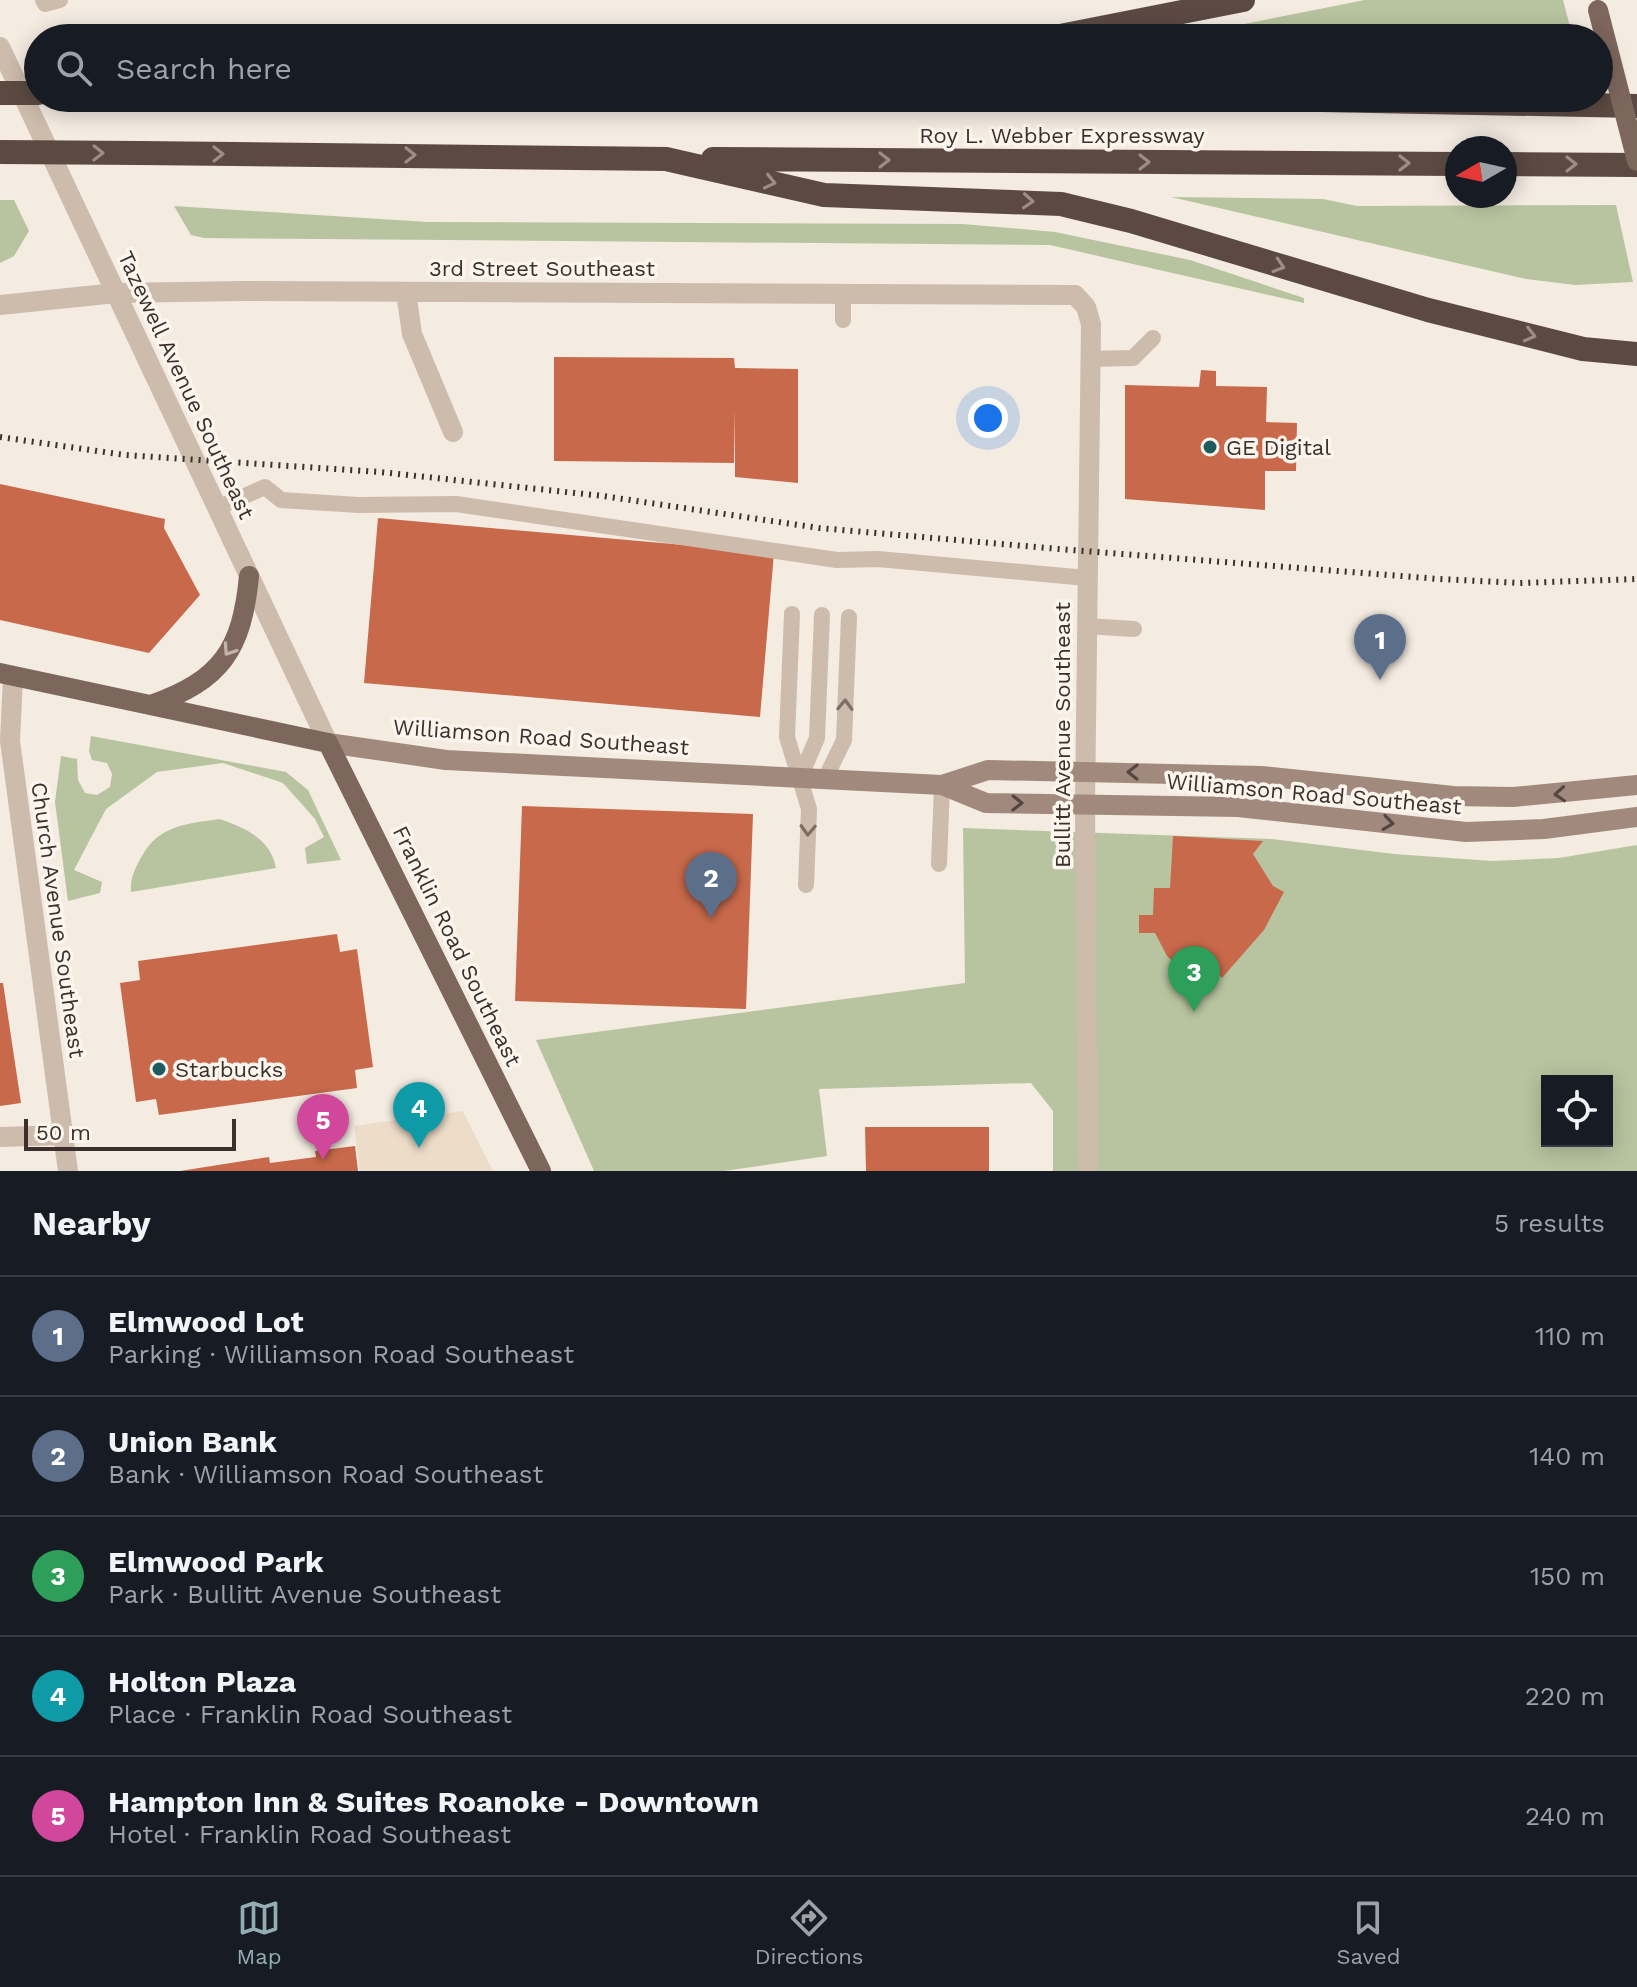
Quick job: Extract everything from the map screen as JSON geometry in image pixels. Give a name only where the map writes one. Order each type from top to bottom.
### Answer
[{"type":"highway","points":[[1121,24],[1243,0]]},
{"type":"highway","points":[[0,93],[24,93]]},
{"type":"highway","points":[[1613,106],[1637,106]]},
{"type":"highway","points":[[0,152],[666,159],[824,195],[941,196],[1061,204],[1131,221],[1428,310],[1583,349],[1637,354]]},
{"type":"highway","name":"Roy L. Webber Expressway","points":[[666,159],[1445,164]]},
{"type":"highway","points":[[1517,164],[1637,163]]},
{"type":"main road","points":[[1613,68],[1637,163]]},
{"type":"main road","points":[[148,706],[196,684],[226,656],[241,630],[249,576]]},
{"type":"main road","name":"Williamson Road Southeast","points":[[6,674],[328,743],[446,760],[942,785],[986,803],[1238,807],[1466,832],[1544,829],[1637,817]]},
{"type":"main road","name":"Franklin Road Southeast","points":[[328,743],[541,1171]]},
{"type":"main road","name":"Williamson Road Southeast","points":[[942,785],[988,770],[1262,776],[1453,796],[1541,795],[1637,785]]},
{"type":"street","name":"Tazewell Avenue Southeast","points":[[0,47],[24,98]]},
{"type":"street","name":"Tazewell Avenue Southeast","points":[[31,112],[328,743]]},
{"type":"street","points":[[406,292],[412,334],[453,432]]},
{"type":"street","name":"3rd Street Southeast","points":[[0,305],[116,293],[1057,293],[1082,300]]},
{"type":"street","name":"Bullitt Avenue Southeast","points":[[1082,300],[1091,324],[1085,771],[1088,1171]]},
{"type":"street","name":"Church Avenue Southeast","points":[[6,674],[10,741],[68,1171]]},
{"type":"street","points":[[0,1137],[63,1135]]},
{"type":"lane","points":[[43,0],[45,4],[60,0]]},
{"type":"lane","points":[[843,292],[843,320]]},
{"type":"lane","points":[[1090,359],[1133,358],[1153,338]]},
{"type":"lane","points":[[217,508],[265,487],[281,500],[358,505],[456,504],[837,560],[878,559],[1087,578]]},
{"type":"lane","points":[[792,614],[787,737],[809,809],[806,885]]},
{"type":"lane","points":[[800,778],[817,738],[822,615]]},
{"type":"lane","points":[[825,779],[844,740],[849,617]]},
{"type":"lane","points":[[1086,626],[1134,629]]},
{"type":"lane","points":[[939,864],[942,785]]},
{"type":"green space","points":[[1365,0],[1563,0],[1569,24],[1244,24]]},
{"type":"green space","points":[[1171,197],[1323,199],[1357,206],[1445,208],[1616,205],[1633,282],[1575,285],[1526,279]]},
{"type":"green space","points":[[0,200],[14,200],[29,231],[14,256],[0,263]]},
{"type":"green space","points":[[174,206],[428,222],[963,224],[1055,232],[1190,260],[1304,298],[1304,303],[1050,245],[204,238],[191,235]]},
{"type":"green space","points":[[91,736],[286,772],[308,790],[341,860],[307,864],[305,848],[324,837],[315,819],[283,783],[223,763],[157,772],[106,809],[74,870],[102,882],[100,893],[68,901],[55,802],[61,756],[77,759],[78,780],[85,793],[97,795],[110,787],[112,774],[107,763],[92,760],[89,751]]},
{"type":"green space","points":[[219,819],[247,830],[262,842],[276,868],[131,892],[137,865],[157,838],[175,828]]},
{"type":"green space","points":[[963,828],[1272,839],[1394,854],[1492,861],[1559,858],[1637,845],[1637,1171],[1053,1171],[1053,1111],[1031,1083],[819,1089],[827,1156],[724,1171],[594,1171],[536,1040],[965,983]]},
{"type":"shaded area","points":[[463,1111],[493,1171],[360,1171],[354,1126]]},
{"type":"building","points":[[554,357],[734,358],[735,368],[798,369],[798,483],[735,477],[735,409],[734,463],[554,461]]},
{"type":"building","name":"GE Digital","points":[[1201,370],[1216,371],[1216,386],[1267,387],[1266,422],[1297,423],[1296,471],[1265,471],[1265,510],[1125,499],[1125,385],[1199,387]]},
{"type":"building","points":[[0,484],[165,519],[164,528],[200,595],[149,653],[0,620]]},
{"type":"building","points":[[378,518],[774,553],[760,717],[364,683]]},
{"type":"building","points":[[522,806],[753,814],[746,1009],[515,1001]]},
{"type":"building","points":[[1173,836],[1263,841],[1253,854],[1273,886],[1284,892],[1264,930],[1222,978],[1210,967],[1196,972],[1177,965],[1167,956],[1155,933],[1139,933],[1139,915],[1153,915],[1154,888],[1170,888]]},
{"type":"building","points":[[337,934],[340,952],[357,949],[373,1067],[355,1070],[357,1088],[159,1115],[156,1099],[136,1102],[120,983],[140,980],[138,961]]},
{"type":"building","points":[[0,983],[3,983],[21,1103],[0,1106]]},
{"type":"building","points":[[865,1127],[989,1127],[989,1171],[866,1171]]},
{"type":"building","points":[[355,1146],[358,1171],[180,1171],[269,1157],[270,1163],[316,1157],[315,1151]]},
{"type":"railway","points":[[0,437],[125,455],[380,472],[603,496],[819,528],[1059,549],[1439,579],[1520,583],[1637,579]]},
{"type":"place","name":"GE Digital","points":[[1210,447]]},
{"type":"place","name":"Elmwood Lot","points":[[1380,680]]},
{"type":"place","name":"Union Bank","points":[[711,918]]},
{"type":"place","name":"Elmwood Park","points":[[1194,1012]]},
{"type":"place","name":"Starbucks","points":[[159,1069]]},
{"type":"place","name":"Holton Plaza","points":[[419,1148]]},
{"type":"place","name":"Hampton Inn & Suites Roanoke - Downtown","points":[[323,1160]]}]
